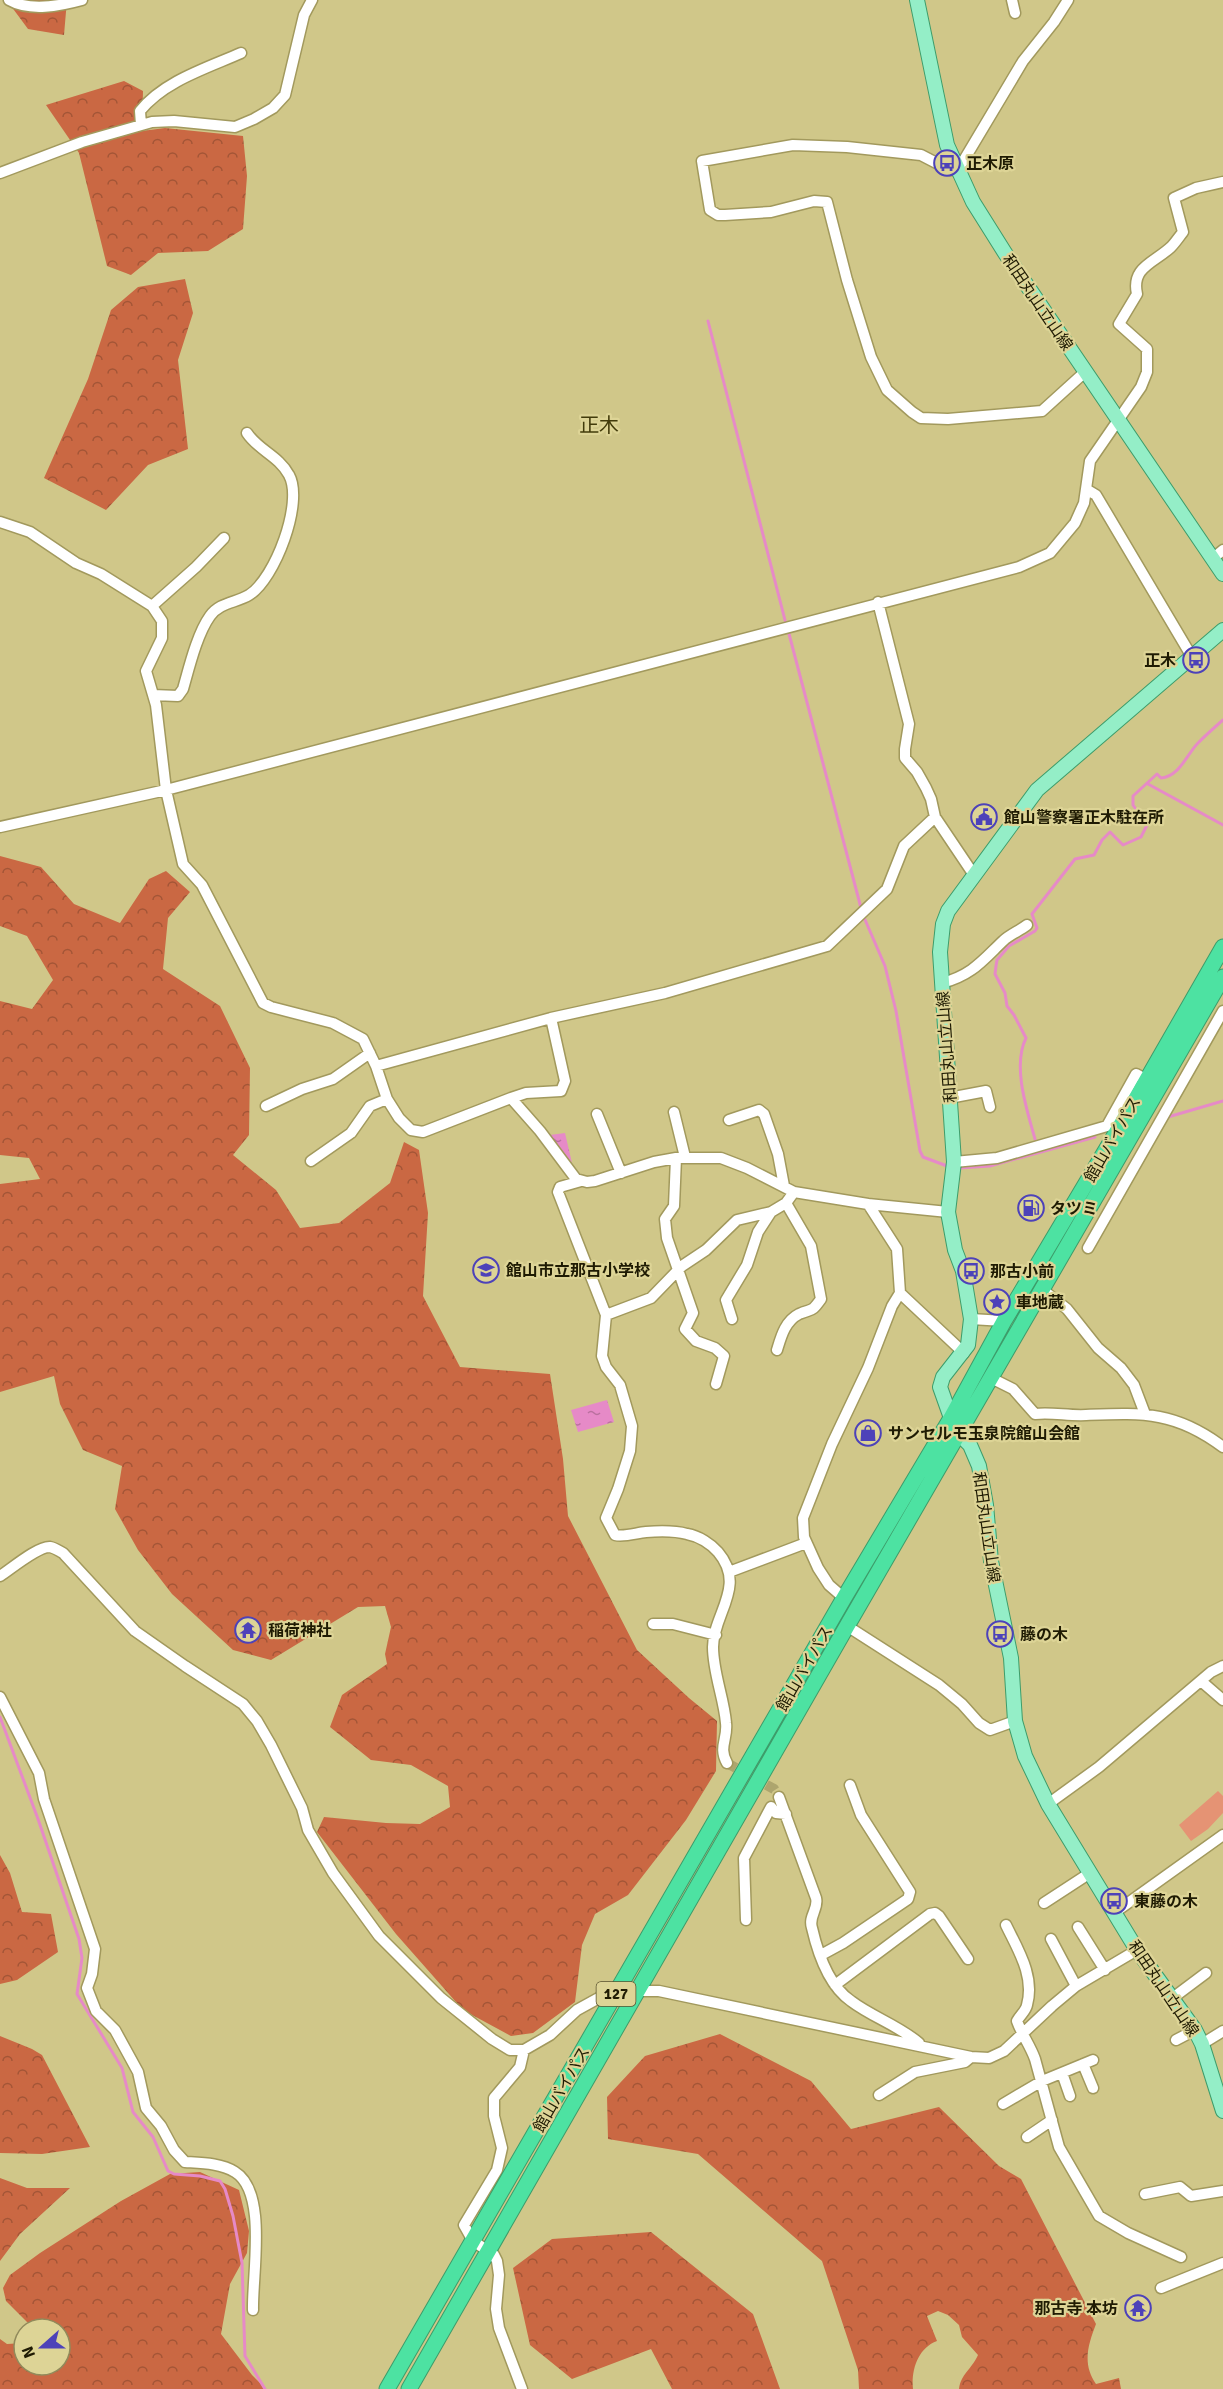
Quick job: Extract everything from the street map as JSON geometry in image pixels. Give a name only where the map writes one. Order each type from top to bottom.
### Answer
[{"type":"highway","name":"館山バイパス","points":[[387,2389],[1223,947]]},
{"type":"highway","name":"館山バイパス","points":[[410,2389],[847,1626],[1223,977]]},
{"type":"main road","name":"和田丸山立山線","points":[[917,0],[941,123],[958,170],[987,226],[1118,419],[1218,554],[1223,574]]},
{"type":"main road","name":"和田丸山立山線","points":[[1223,630],[1037,790],[956,897],[943,924],[940,952],[954,1162],[948,1212],[971,1318],[970,1339],[964,1353],[943,1377],[940,1387],[951,1418],[959,1434],[970,1445],[979,1466],[986,1505],[990,1561],[1011,1658],[1015,1721],[1025,1756],[1048,1803],[1137,1950],[1174,1997],[1195,2030],[1218,2073],[1223,2111]]},
{"type":"street","points":[[9,0],[16,4],[57,6],[82,0]]},
{"type":"street","points":[[0,173],[82,142],[141,125],[174,121],[235,127],[254,119],[273,108],[285,95],[304,15],[312,0]]},
{"type":"street","points":[[1012,0],[1015,13]]},
{"type":"street","points":[[1068,0],[1023,61],[958,170],[950,170],[921,155],[847,147],[793,145],[702,161],[710,210],[718,215],[771,212],[814,201],[827,202],[847,280],[871,357],[887,390],[921,418],[948,419],[1042,411],[1085,372]]},
{"type":"street","points":[[141,125],[140,111],[148,101],[179,81],[241,53]]},
{"type":"street","points":[[0,827],[166,790],[1018,567],[1050,553],[1075,523],[1084,503],[1090,461],[1141,387],[1147,372],[1147,349],[1119,324],[1137,294],[1134,283],[1140,270],[1172,246],[1183,232],[1174,198],[1196,188],[1223,182]]},
{"type":"street","points":[[153,695],[178,696],[183,690],[203,626],[211,614],[229,602],[251,594],[269,572],[284,545],[292,510],[290,476],[269,454],[254,444],[247,433]]},
{"type":"street","points":[[1086,489],[1096,495],[1192,657]]},
{"type":"street","points":[[0,522],[30,532],[76,563],[101,574],[152,606],[162,621],[162,638],[146,671],[153,695],[166,790],[183,864],[202,885],[263,1003],[333,1023],[363,1039],[376,1066],[387,1099],[399,1118],[411,1130],[423,1132],[526,1093],[561,1091],[566,1081],[551,1018]]},
{"type":"street","points":[[152,606],[196,567],[224,538]]},
{"type":"street","points":[[878,602],[909,724],[905,758],[927,788],[932,799],[934,817],[974,875]]},
{"type":"street","points":[[376,1066],[551,1018],[664,993],[827,946],[887,889],[904,846],[934,817]]},
{"type":"street","points":[[942,983],[966,975],[988,957],[1005,938],[1027,926]]},
{"type":"street","points":[[1088,1248],[1223,1011]]},
{"type":"street","points":[[266,1106],[302,1089],[333,1078],[370,1053]]},
{"type":"street","points":[[954,1162],[997,1158],[1107,1126],[1136,1074],[1147,1080]]},
{"type":"street","points":[[949,1098],[986,1091],[990,1107]]},
{"type":"street","points":[[511,1098],[540,1131],[576,1179],[581,1181]]},
{"type":"street","points":[[311,1161],[351,1133],[370,1106],[387,1099]]},
{"type":"street","points":[[729,1120],[759,1110],[764,1114],[778,1154],[784,1186]]},
{"type":"street","points":[[674,1112],[681,1158],[674,1206],[665,1219],[668,1238],[693,1313],[684,1329],[696,1341],[715,1348],[724,1356],[716,1384]]},
{"type":"street","points":[[597,1114],[621,1173]]},
{"type":"street","points":[[727,1763],[722,1755],[727,1725],[713,1662],[713,1643],[729,1589],[729,1572],[726,1562],[704,1540],[687,1534],[648,1532],[621,1536],[615,1535],[608,1526],[606,1518],[630,1451],[632,1426],[620,1385],[606,1367],[602,1356],[606,1315],[558,1192],[560,1187],[581,1181],[595,1181],[681,1158],[721,1158],[747,1168],[794,1192],[948,1212]]},
{"type":"street","points":[[606,1315],[651,1298],[679,1270],[706,1250],[737,1220],[771,1212],[786,1203],[794,1192]]},
{"type":"street","points":[[777,1350],[782,1330],[797,1315],[813,1311],[821,1299],[811,1246],[786,1203]]},
{"type":"street","points":[[844,1598],[829,1585],[806,1543],[803,1518],[832,1444],[868,1368],[892,1306],[900,1293],[897,1249],[868,1203]]},
{"type":"street","points":[[732,1319],[726,1300],[747,1265],[758,1232],[771,1212]]},
{"type":"street","points":[[1043,1290],[1066,1309],[1084,1333],[1121,1368],[1134,1385],[1145,1414]]},
{"type":"street","points":[[900,1293],[964,1353]]},
{"type":"street","points":[[971,1318],[1004,1322]]},
{"type":"street","points":[[991,1378],[1012,1389],[1035,1414],[1145,1414],[1170,1418],[1204,1434],[1223,1448]]},
{"type":"street","points":[[729,1572],[806,1543]]},
{"type":"street","points":[[0,1576],[47,1547],[63,1553],[135,1631],[243,1704],[257,1721],[271,1745],[302,1808],[308,1830],[333,1873],[379,1936],[441,1998],[492,2039],[510,2050],[524,2050],[550,2035],[590,2002],[618,1990],[638,1990],[658,1991],[971,2057],[989,2058],[997,2055],[1022,2035],[1076,1986],[1137,1950]]},
{"type":"street","points":[[653,1624],[673,1624],[716,1635]]},
{"type":"street","points":[[847,1626],[939,1685],[962,1704],[979,1723],[990,1730],[1015,1721]]},
{"type":"street","points":[[1048,1803],[1099,1767],[1201,1681],[1223,1666]]},
{"type":"street","points":[[1201,1681],[1223,1700]]},
{"type":"street","points":[[0,1697],[39,1773],[44,1799],[95,1949],[92,1974],[87,1988],[96,2011],[115,2030],[138,2072],[147,2108],[161,2126],[174,2150],[185,2162],[206,2163],[237,2173],[251,2191],[257,2226],[253,2310]]},
{"type":"street","points":[[821,1955],[843,1943],[910,1896],[910,1892],[861,1815],[850,1785]]},
{"type":"street","points":[[779,1797],[816,1898],[817,1907],[812,1913],[811,1926],[835,1985],[851,2002],[894,2025],[921,2045]]},
{"type":"street","points":[[746,1920],[744,1858],[771,1807],[776,1813],[786,1814]]},
{"type":"street","points":[[1114,1913],[1223,1835]]},
{"type":"street","points":[[1044,1903],[1090,1873]]},
{"type":"street","points":[[835,1985],[930,1914],[939,1916],[968,1959]]},
{"type":"street","points":[[1006,1925],[1020,1954],[1029,1982],[1027,2005],[1017,2021],[1022,2035],[1030,2046],[1042,2081],[1059,2147],[1099,2216],[1128,2234],[1181,2257]]},
{"type":"street","points":[[1078,1927],[1106,1970]]},
{"type":"street","points":[[1051,1939],[1076,1986]]},
{"type":"street","points":[[1174,1997],[1206,1973]]},
{"type":"street","points":[[1176,2040],[1195,2030]]},
{"type":"street","points":[[1202,2044],[1223,2031]]},
{"type":"street","points":[[522,2389],[499,2328],[496,2309],[499,2275],[497,2261],[473,2241],[464,2225],[497,2170],[502,2148],[494,2116],[494,2098],[520,2067],[524,2050]]},
{"type":"street","points":[[879,2095],[915,2072],[965,2062],[971,2057]]},
{"type":"street","points":[[1003,2104],[1042,2081],[1088,2062],[1093,2088]]},
{"type":"street","points":[[1062,2073],[1070,2096]]},
{"type":"street","points":[[1027,2137],[1052,2120]]},
{"type":"street","points":[[1144,2194],[1180,2187],[1191,2196],[1223,2191]]},
{"type":"street","points":[[1161,2288],[1223,2263]]},
{"type":"green space","points":[[9,0],[67,0],[64,35],[28,29]]},
{"type":"green space","points":[[124,81],[143,91],[142,131],[165,128],[243,136],[247,176],[243,229],[208,251],[158,253],[131,275],[107,266],[79,153],[46,105]]},
{"type":"green space","points":[[185,279],[193,313],[178,360],[188,449],[148,465],[106,510],[44,478],[88,379],[111,310],[138,287]]},
{"type":"green space","points":[[0,856],[41,867],[74,904],[120,923],[149,879],[166,871],[190,892],[168,918],[163,969],[220,1006],[250,1068],[249,1135],[233,1155],[276,1190],[300,1228],[339,1223],[390,1183],[404,1142],[419,1150],[428,1213],[423,1296],[460,1367],[550,1374],[563,1459],[568,1516],[637,1650],[717,1721],[716,1771],[686,1820],[628,1895],[595,1914],[582,1945],[575,2002],[533,2033],[511,2036],[463,2010],[396,1934],[317,1832],[324,1817],[420,1824],[450,1807],[448,1786],[411,1765],[371,1760],[330,1727],[342,1695],[387,1664],[385,1654],[391,1627],[385,1606],[358,1607],[271,1660],[233,1650],[172,1594],[138,1550],[115,1509],[122,1466],[83,1450],[60,1404],[54,1376],[0,1392],[0,1184],[40,1179],[29,1158],[0,1155],[0,1001],[32,1009],[53,980],[27,936],[0,926]]},
{"type":"green space","points":[[0,1855],[10,1873],[22,1912],[51,1914],[58,1952],[17,1980],[0,1984]]},
{"type":"green space","points":[[720,2034],[811,2081],[851,2129],[939,2107],[999,2166],[1021,2179],[1096,2324],[1088,2354],[1092,2377],[1096,2384],[1119,2378],[1121,2389],[959,2389],[962,2379],[978,2355],[962,2337],[959,2325],[948,2315],[938,2311],[927,2316],[937,2341],[930,2344],[917,2360],[913,2374],[913,2389],[859,2389],[858,2370],[822,2261],[698,2154],[608,2139],[607,2097],[645,2056]]},
{"type":"green space","points":[[0,2036],[42,2055],[90,2147],[42,2154],[0,2153]]},
{"type":"green space","points":[[200,2172],[239,2190],[249,2231],[247,2253],[230,2284],[221,2334],[252,2375],[266,2389],[0,2389],[0,2339],[7,2344],[12,2344],[12,2377],[72,2377],[72,2317],[22,2317],[6,2301],[3,2288],[10,2275],[121,2201],[170,2174]]},
{"type":"green space","points":[[0,2178],[27,2188],[70,2188],[20,2234],[0,2261]]},
{"type":"green space","points":[[651,2232],[753,2314],[780,2389],[672,2389],[651,2349],[572,2379],[530,2345],[513,2268],[552,2239]]},
{"type":"shaded area","points":[[1218,1791],[1223,1796],[1223,1813],[1208,1829],[1191,1841],[1179,1825]]},
{"type":"water","points":[[565,1133],[572,1163],[550,1135]]},
{"type":"water","points":[[607,1400],[614,1422],[578,1432],[571,1410]]},
{"type":"waterway","points":[[708,321],[786,624]]},
{"type":"waterway","points":[[788,630],[861,908]]},
{"type":"waterway","points":[[1035,1139],[1022,1088],[1020,1062],[1026,1038],[1007,1006],[1005,993],[995,974],[997,960],[1009,946],[1035,931],[1037,928],[1032,914],[1075,859],[1094,855],[1102,840],[1110,832],[1123,845],[1141,837],[1147,825],[1133,805],[1133,796],[1157,774],[1161,778],[1178,769],[1198,743],[1223,720]]},
{"type":"waterway","points":[[1148,784],[1223,825]]},
{"type":"waterway","points":[[863,915],[885,966],[896,1011],[920,1151],[923,1157],[947,1166]]},
{"type":"waterway","points":[[1168,1117],[1223,1101]]},
{"type":"waterway","points":[[960,1168],[990,1166],[1095,1137]]},
{"type":"waterway","points":[[0,1717],[79,1939],[82,1958],[77,1994],[122,2068],[133,2112],[153,2137],[168,2171],[174,2174],[200,2176],[220,2181],[225,2189],[242,2263],[245,2356],[265,2389]]},
{"type":"tunnel","points":[[727,1763],[774,1789],[779,1797]]},
{"type":"place","name":"正木原","points":[[947,163]]},
{"type":"place","name":"正木","points":[[1196,660]]},
{"type":"place","name":"館山警察署正木駐在所","points":[[984,817]]},
{"type":"place","name":"タツミ","points":[[1031,1208]]},
{"type":"place","name":"館山市立那古小学校","points":[[486,1270]]},
{"type":"place","name":"那古小前","points":[[971,1271]]},
{"type":"place","name":"車地蔵","points":[[997,1302]]},
{"type":"place","name":"サンセルモ玉泉院館山会館","points":[[868,1433]]},
{"type":"place","name":"稲荷神社","points":[[248,1630]]},
{"type":"place","name":"藤の木","points":[[1000,1634]]},
{"type":"place","name":"東藤の木","points":[[1114,1901]]},
{"type":"place","name":"那古寺 本坊","points":[[1138,2308]]},
{"type":"district","name":"正木","points":[[599,425]]}]
